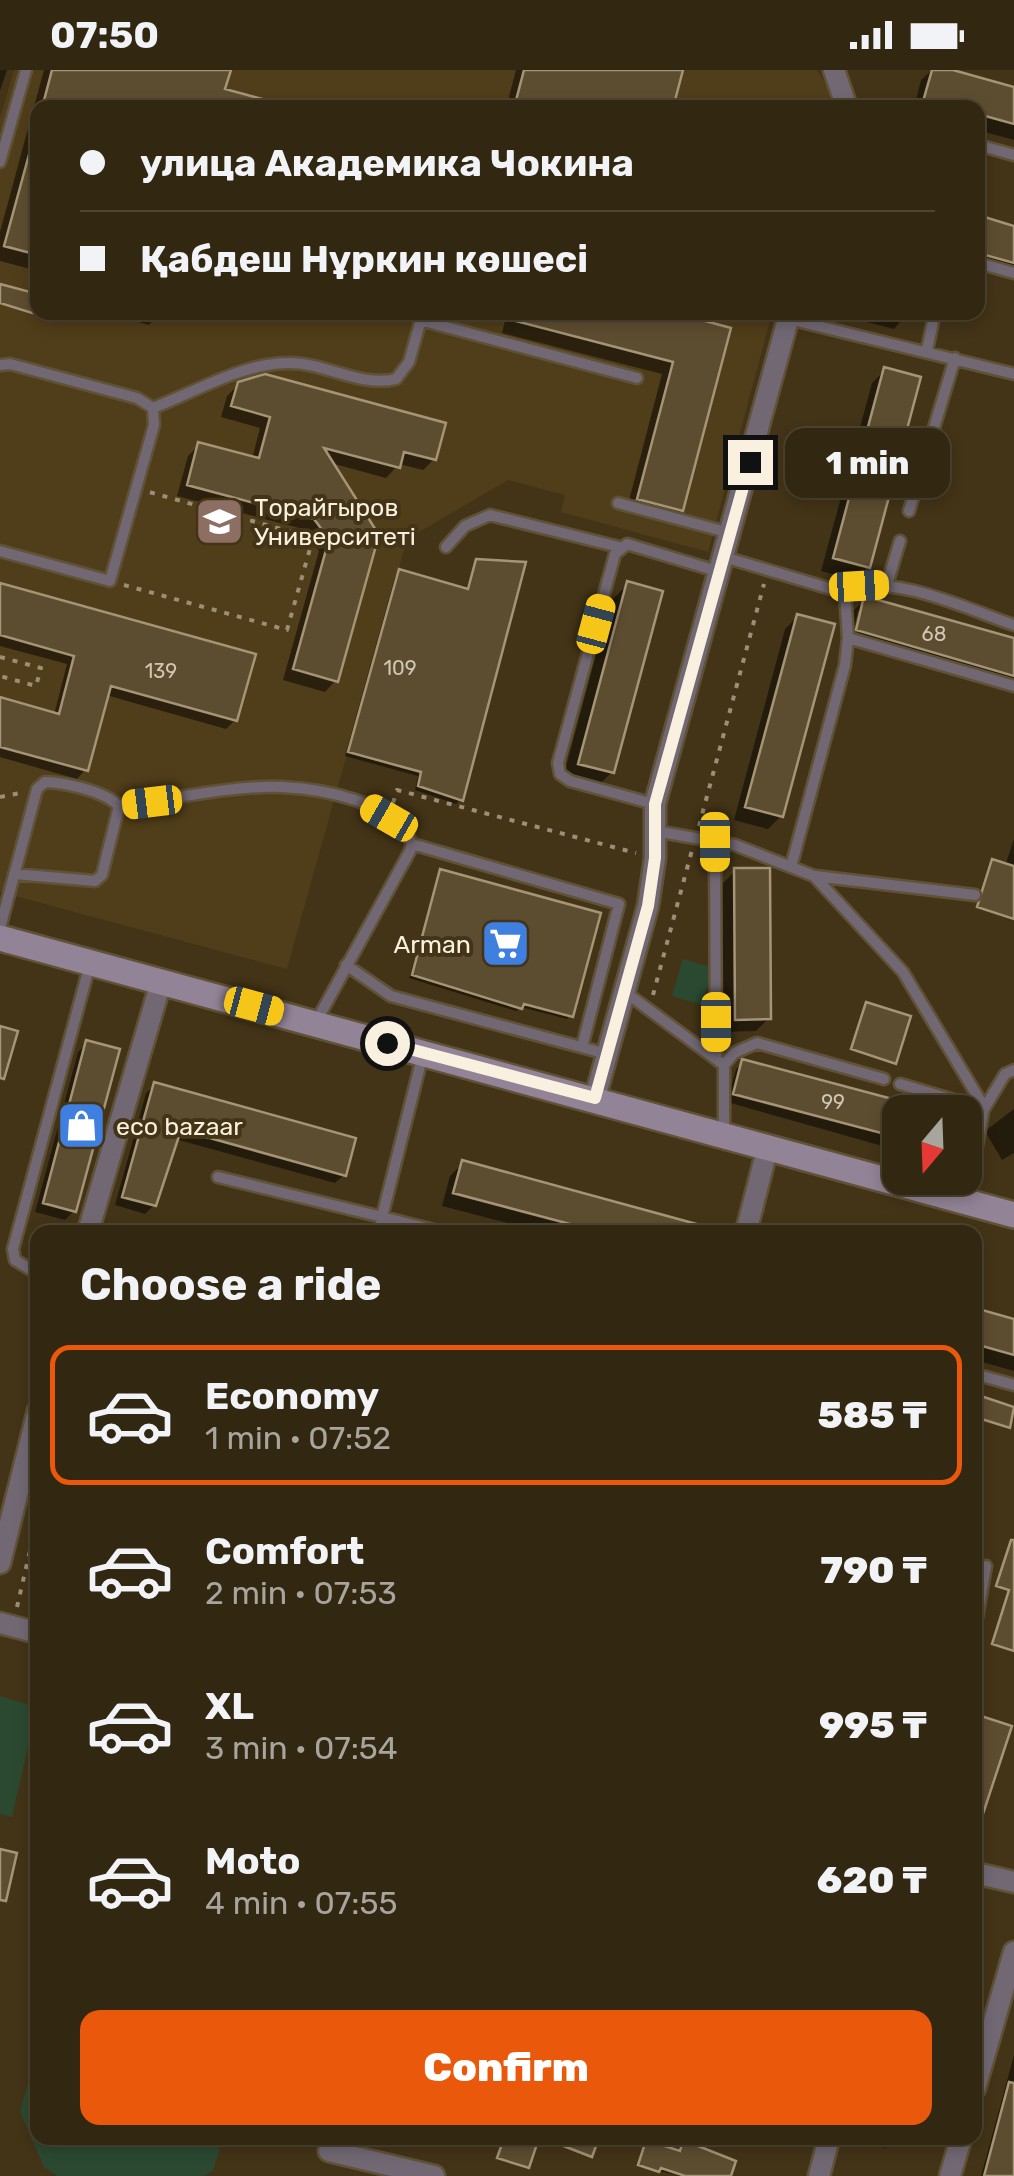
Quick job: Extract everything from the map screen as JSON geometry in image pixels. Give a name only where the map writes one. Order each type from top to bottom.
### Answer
[{"type":"main road","points":[[0,938],[724,1132],[1014,1215]]},
{"type":"street","points":[[834,70],[843,100]]},
{"type":"street","points":[[595,1098],[627,983],[655,858],[655,804],[788,320]]},
{"type":"street","points":[[90,1225],[160,982]]},
{"type":"street","points":[[748,1225],[768,1146]]},
{"type":"street","points":[[0,1564],[30,1443]]},
{"type":"street","points":[[982,1875],[1014,1882]]},
{"type":"street","points":[[982,2064],[1014,1952]]},
{"type":"street","points":[[819,2176],[827,2145]]},
{"type":"street","points":[[950,2176],[959,2145]]},
{"type":"street","points":[[329,2151],[434,2176]]},
{"type":"lane","points":[[0,162],[26,70]]},
{"type":"lane","points":[[985,147],[1014,155]]},
{"type":"lane","points":[[985,265],[1014,274]]},
{"type":"lane","points":[[153,408],[262,365],[317,366],[374,382],[396,378],[410,362],[421,320]]},
{"type":"lane","points":[[436,320],[637,378]]},
{"type":"lane","points":[[805,320],[1014,374]]},
{"type":"lane","points":[[928,350],[934,320]]},
{"type":"lane","points":[[909,511],[955,358]]},
{"type":"lane","points":[[0,363],[136,398],[153,408]]},
{"type":"lane","points":[[0,551],[110,581],[154,425],[153,408]]},
{"type":"lane","points":[[618,503],[730,534]]},
{"type":"lane","points":[[446,547],[465,526],[490,515],[619,547],[627,544],[768,570],[845,593],[859,586],[888,584],[1014,625]]},
{"type":"lane","points":[[888,584],[900,541]]},
{"type":"lane","points":[[619,547],[558,763],[560,774],[570,781],[655,804]]},
{"type":"lane","points":[[792,867],[848,638],[845,593]]},
{"type":"lane","points":[[848,638],[1014,686]]},
{"type":"lane","points":[[0,928],[37,789],[45,782],[55,783],[111,798],[119,806]]},
{"type":"lane","points":[[119,806],[281,787],[350,800],[389,818],[412,844],[619,904],[582,1047]]},
{"type":"lane","points":[[14,874],[95,882],[102,875],[119,806]]},
{"type":"lane","points":[[655,831],[715,842],[814,876],[975,895]]},
{"type":"lane","points":[[715,842],[724,1132]]},
{"type":"lane","points":[[316,1022],[412,844]]},
{"type":"lane","points":[[814,876],[903,972],[984,1109]]},
{"type":"lane","points":[[30,1270],[22,1266],[13,1249],[90,963]]},
{"type":"lane","points":[[346,965],[391,996],[607,1054]]},
{"type":"lane","points":[[604,968],[627,983],[649,1009],[720,1062]]},
{"type":"lane","points":[[720,1062],[757,1043],[884,1080]]},
{"type":"lane","points":[[381,1225],[423,1053]]},
{"type":"lane","points":[[967,1202],[984,1109],[1005,1074],[1014,1070]]},
{"type":"lane","points":[[900,1084],[984,1109]]},
{"type":"lane","points":[[218,1177],[414,1225]]},
{"type":"lane","points":[[982,1376],[1014,1385]]},
{"type":"lane","points":[[982,1589],[986,1566]]},
{"type":"path","points":[[110,581],[287,630],[313,538],[136,489]]},
{"type":"path","points":[[649,1009],[768,570]]},
{"type":"path","points":[[0,657],[40,668],[36,686],[0,676]]},
{"type":"path","points":[[0,797],[37,789]]},
{"type":"path","points":[[389,818],[397,790],[655,858]]},
{"type":"path","points":[[6,1624],[30,1543]]},
{"type":"shaded area","name":"Торайгыров Университеті","points":[[14,70],[817,70],[831,92],[828,100],[30,100],[30,320],[770,320],[708,552],[561,512],[565,495],[508,480],[407,539],[287,969],[0,892],[0,118]]},
{"type":"green space","points":[[683,959],[713,968],[702,1005],[672,996]]},
{"type":"green space","points":[[0,1696],[30,1705],[30,1738],[12,1817],[0,1814]]},
{"type":"green space","points":[[30,2075],[30,2135],[20,2112]]},
{"type":"green space","points":[[34,2145],[221,2145],[213,2171],[203,2176],[57,2176],[44,2167]]},
{"type":"building","points":[[52,70],[231,70],[225,89],[266,100],[44,100]]},
{"type":"building","points":[[524,70],[683,70],[675,100],[516,100]]},
{"type":"building","points":[[932,70],[953,70],[1014,87],[1014,124],[985,116],[985,100],[924,98]]},
{"type":"building","points":[[30,151],[30,253],[4,246]]},
{"type":"building","points":[[985,217],[1014,226],[1014,263],[985,255]]},
{"type":"building","points":[[0,284],[30,292],[30,312],[0,303]]},
{"type":"building","points":[[512,320],[702,320],[731,328],[683,511],[637,499],[673,362]]},
{"type":"building","points":[[884,367],[921,377],[870,568],[833,558]]},
{"type":"building","points":[[265,374],[446,423],[436,460],[404,452],[400,468],[324,448],[379,535],[338,682],[293,669],[329,539],[314,519],[187,485],[198,442],[259,458],[270,417],[231,406],[238,382]]},
{"type":"building","points":[[476,559],[526,562],[463,801],[418,786],[421,772],[348,752],[399,569],[468,589]]},
{"type":"building","points":[[627,581],[663,591],[614,773],[578,764]]},
{"type":"building","points":[[0,583],[256,654],[237,721],[111,686],[88,771],[0,747],[0,697],[59,714],[74,656],[0,635]]},
{"type":"building","points":[[864,596],[1014,638],[1014,676],[856,630]]},
{"type":"building","points":[[797,614],[835,624],[783,817],[745,807]]},
{"type":"building","points":[[992,859],[1014,866],[1014,919],[977,907]]},
{"type":"building","points":[[734,868],[770,868],[771,1019],[735,1020]]},
{"type":"building","name":"Arman","points":[[440,869],[601,913],[573,1017],[524,1004],[522,1009],[412,975]]},
{"type":"building","points":[[866,1002],[911,1016],[896,1064],[851,1049]]},
{"type":"building","points":[[0,1026],[18,1031],[4,1079],[0,1078]]},
{"type":"building","name":"eco bazaar","points":[[86,1040],[120,1049],[76,1212],[43,1203]]},
{"type":"building","points":[[742,1059],[882,1096],[882,1133],[733,1094]]},
{"type":"building","points":[[154,1082],[356,1138],[346,1176],[181,1130],[156,1206],[122,1197]]},
{"type":"building","points":[[462,1160],[700,1225],[574,1225],[453,1193]]},
{"type":"building","points":[[982,1310],[1014,1319],[1014,1355],[982,1346]]},
{"type":"building","points":[[982,1396],[1014,1407],[1010,1428],[982,1419]]},
{"type":"building","points":[[1011,1540],[1014,1651],[992,1644],[1009,1590],[996,1586]]},
{"type":"building","points":[[982,1716],[1012,1726],[982,1817]]},
{"type":"building","points":[[0,1849],[17,1853],[6,1901],[0,1900]]},
{"type":"building","points":[[1009,2082],[1014,2083],[1014,2176],[984,2176]]},
{"type":"building","points":[[502,2145],[537,2145],[529,2168],[497,2158]]},
{"type":"building","points":[[561,2145],[596,2145],[592,2157]]},
{"type":"building","points":[[644,2145],[680,2151],[682,2145],[696,2145],[736,2161],[731,2176],[685,2176],[638,2165]]},
{"type":"place","name":"Торайгыров Университеті","points":[[219,521]]},
{"type":"place","name":"Arman","points":[[506,944]]},
{"type":"place","name":"eco bazaar","points":[[81,1126]]},
{"type":"route","points":[[387,1043],[595,1098],[653,882],[655,804],[750,462]]}]
